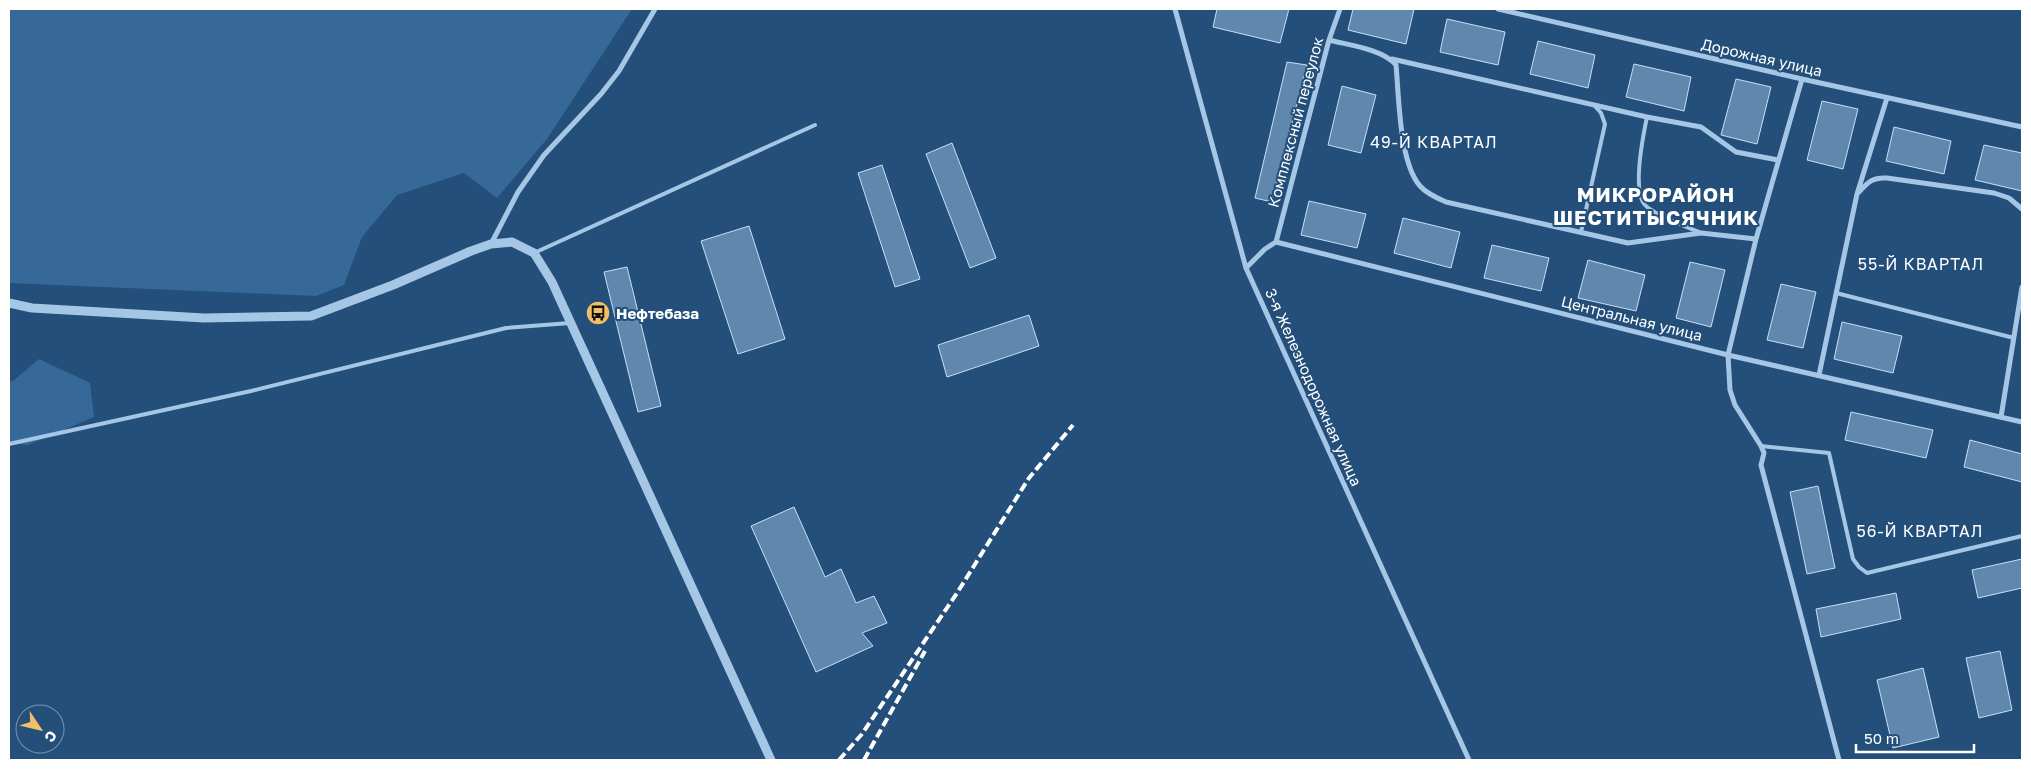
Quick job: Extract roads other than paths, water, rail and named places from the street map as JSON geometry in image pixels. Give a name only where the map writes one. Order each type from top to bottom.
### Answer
[{"type":"street","points":[[491,244],[518,192],[544,155],[601,94],[619,71],[654,9]]},
{"type":"street","name":"3-я Железнодорожная улица","points":[[1175,9],[1246,268],[1469,760]]},
{"type":"street","name":"Комплексный переулок","points":[[1276,242],[1329,40],[1340,9]]},
{"type":"street","name":"Дорожная улица","points":[[1498,9],[1802,79],[2022,127]]},
{"type":"street","points":[[1329,40],[1382,54],[1396,64],[1404,143],[1413,177],[1429,194],[1446,202],[1628,242],[1701,233],[1756,239]]},
{"type":"street","points":[[1391,59],[1647,117],[1700,127],[1736,152],[1778,160]]},
{"type":"street","points":[[1802,79],[1756,239],[1728,355],[1730,390],[1735,405],[1764,453],[1761,465],[1839,760]]},
{"type":"street","points":[[1818,375],[1857,194],[1887,98]]},
{"type":"street","points":[[1857,194],[1870,180],[1887,178],[1994,193],[2009,198],[2022,209]]},
{"type":"street","points":[[9,303],[32,308],[204,318],[311,316],[393,285],[491,244],[512,242],[534,253],[552,282],[572,323],[771,760]]},
{"type":"street","points":[[1246,268],[1265,249],[1276,242]]},
{"type":"street","name":"Центральная улица","points":[[1276,242],[1728,355],[2022,422]]},
{"type":"street","points":[[2000,417],[2022,287]]},
{"type":"lane","points":[[1581,232],[1605,124],[1602,113],[1592,104]]},
{"type":"lane","points":[[1647,117],[1639,159],[1641,198],[1645,205],[1653,211],[1701,233]]},
{"type":"lane","points":[[534,253],[815,125]]},
{"type":"lane","points":[[1836,293],[2014,338]]},
{"type":"lane","points":[[9,444],[252,391],[506,328],[572,323]]},
{"type":"lane","points":[[1761,446],[1829,453],[1852,559],[1859,568],[1867,573],[2022,536]]},
{"type":"railway","points":[[839,760],[862,734],[957,593],[1029,478],[1073,425]]},
{"type":"railway","points":[[864,760],[925,651]]},
{"type":"place","name":"Нефтебаза","points":[[598,313]]},
{"type":"district","name":"49-Й КВАРТАЛ","points":[[1434,142]]},
{"type":"district","name":"МИКРОРАЙОН ШЕСТИТЫСЯЧНИК","points":[[1656,206]]},
{"type":"district","name":"55-Й КВАРТАЛ","points":[[1921,264]]},
{"type":"district","name":"56-Й КВАРТАЛ","points":[[1920,531]]}]
